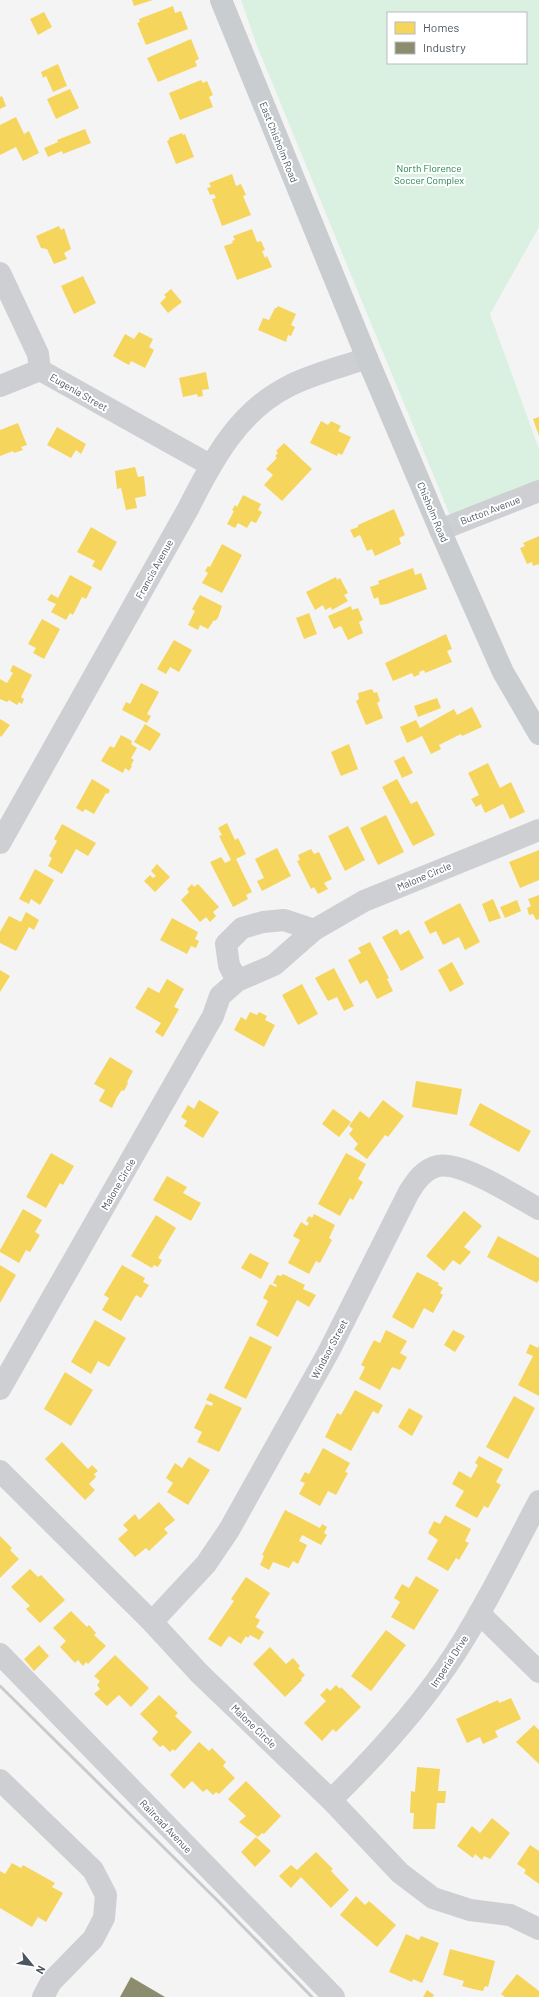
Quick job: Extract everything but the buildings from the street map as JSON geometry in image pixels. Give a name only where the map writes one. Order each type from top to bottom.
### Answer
[{"type":"main road","name":"East Chisholm Road","points":[[221,0],[338,284]]},
{"type":"main road","name":"Chisholm Road","points":[[338,284],[367,358],[440,530],[503,672],[539,734]]},
{"type":"street","name":"Eugenia Street","points":[[0,273],[38,354],[40,370],[210,466]]},
{"type":"street","name":"Francis Avenue","points":[[0,843],[189,507],[210,466],[240,423],[256,408],[289,386],[367,358]]},
{"type":"street","points":[[0,386],[40,370]]},
{"type":"street","name":"Button Avenue","points":[[440,530],[539,491]]},
{"type":"street","name":"Malone Circle","points":[[0,1389],[213,1016],[220,996],[237,981],[274,965],[314,930],[364,901],[539,830]]},
{"type":"street","points":[[237,981],[229,965],[226,944],[242,928],[263,922],[284,920],[314,930]]},
{"type":"street","name":"Windsor Street","points":[[152,1622],[206,1564],[229,1530],[328,1353],[409,1192],[420,1176],[438,1166],[458,1167],[539,1210]]},
{"type":"street","name":"Malone Circle","points":[[0,1471],[152,1622],[200,1674],[331,1800],[400,1873],[433,1898],[470,1910],[510,1915],[539,1929]]},
{"type":"street","name":"Imperial Drive","points":[[331,1800],[364,1768],[420,1703],[456,1652],[539,1501]]},
{"type":"street","points":[[479,1612],[539,1672]]},
{"type":"street","name":"Railroad Avenue","points":[[0,1654],[334,1997]]},
{"type":"street","points":[[0,1780],[93,1870],[106,1895],[104,1918],[94,1939],[51,1982],[43,1997]]},
{"type":"green space","name":"North Florence Soccer Complex","points":[[241,0],[539,0],[539,227],[490,314],[539,449],[539,482],[451,518],[257,46]]},
{"type":"railway","points":[[0,1686],[218,1901],[312,1997]]}]
